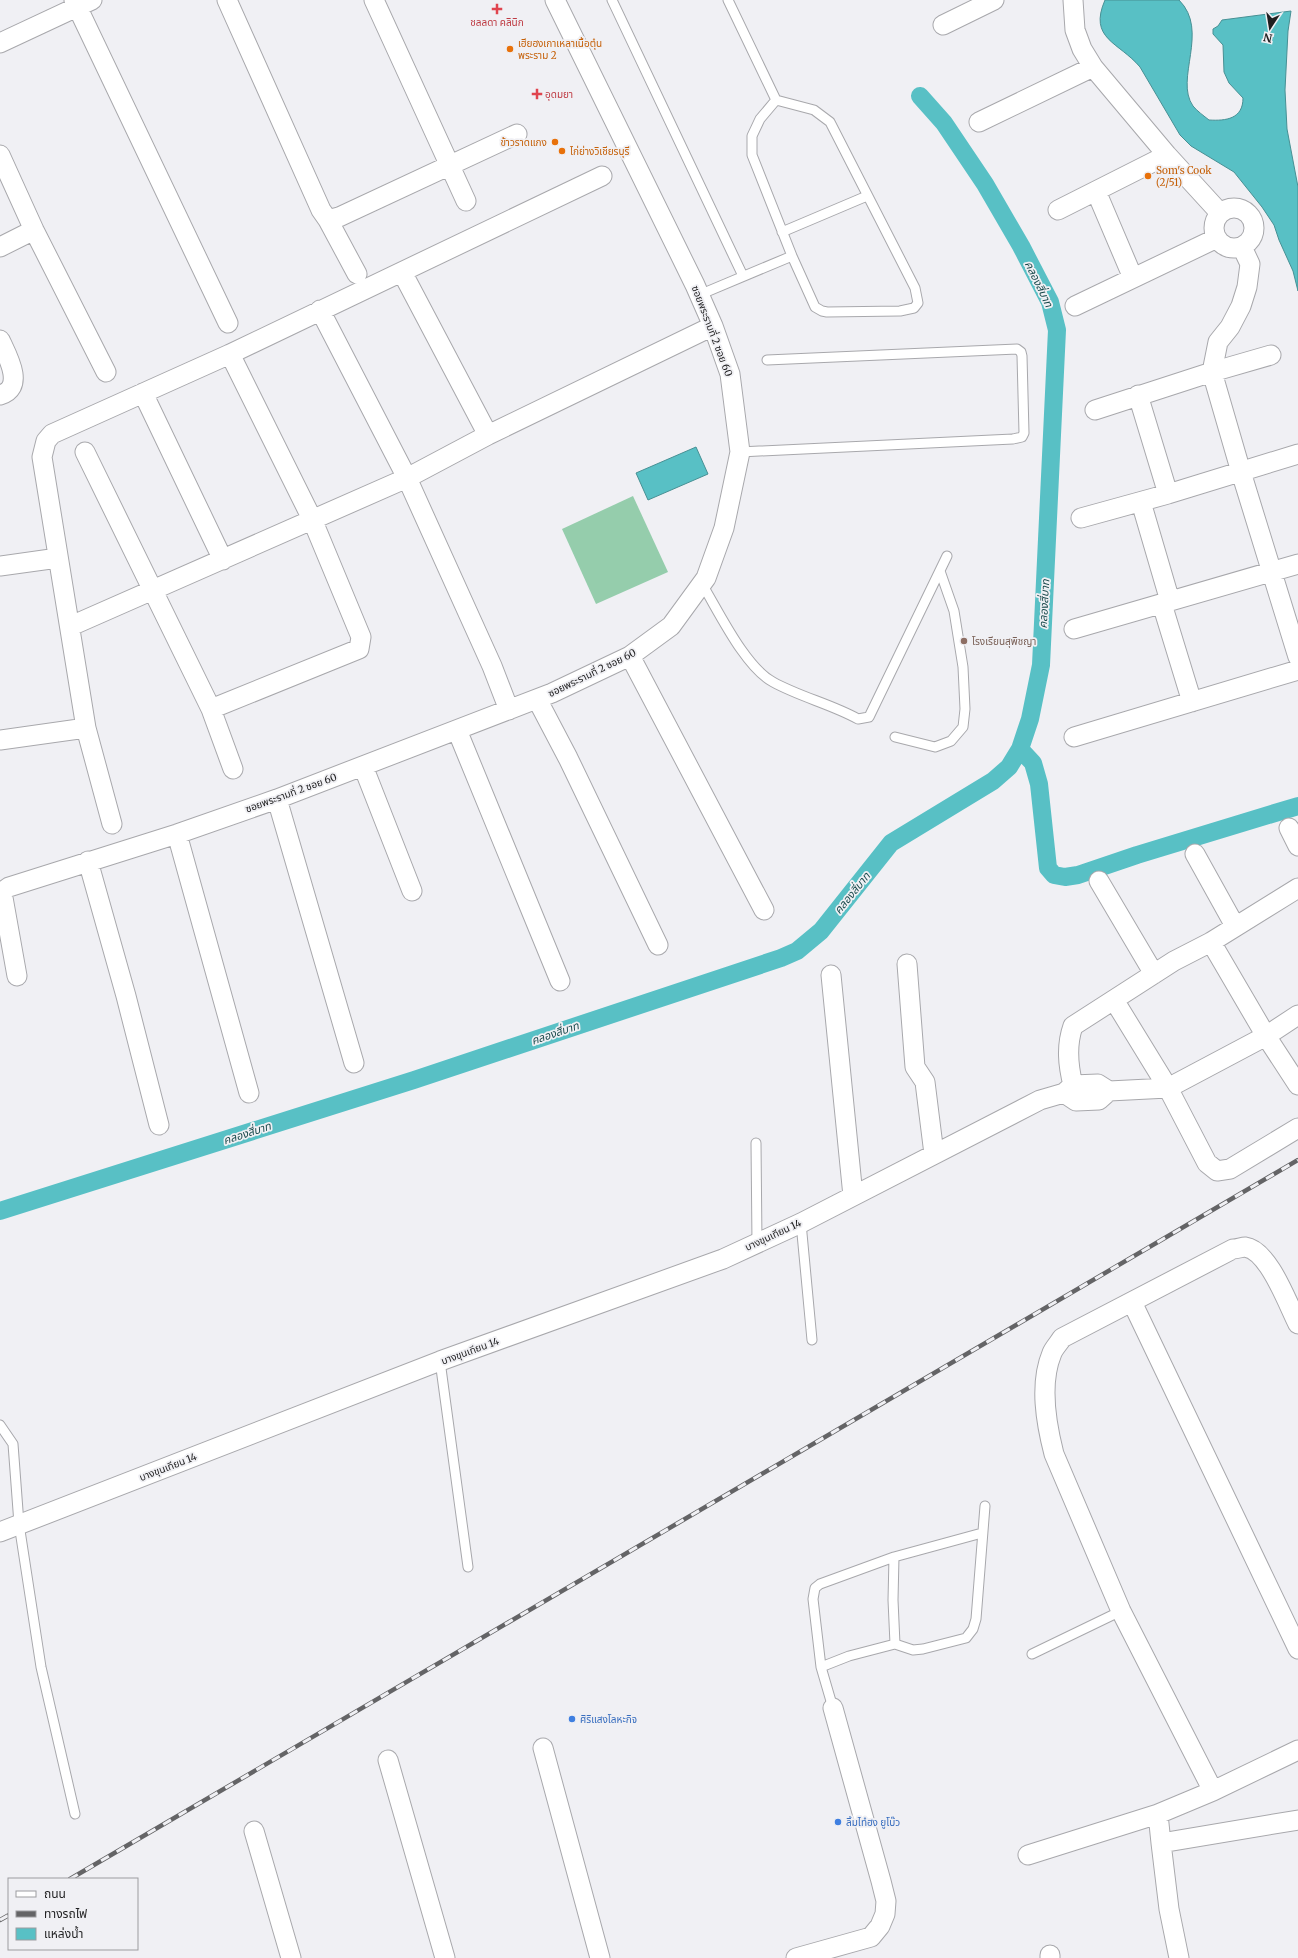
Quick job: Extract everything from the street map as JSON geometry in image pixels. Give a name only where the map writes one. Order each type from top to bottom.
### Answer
[{"type":"street","points":[[227,0],[318,203],[357,274]]},
{"type":"street","points":[[374,0],[466,201]]},
{"type":"street","name":"ซอยพระรามที่ 2 ซอย 60","points":[[17,976],[2,892],[9,887],[177,834],[277,799],[537,699],[630,656],[670,626],[706,578],[724,528],[740,452],[730,374],[699,295],[555,0]]},
{"type":"street","points":[[943,25],[994,0]]},
{"type":"street","points":[[1074,0],[1075,30],[1082,49],[1093,67],[1167,155],[1220,213]]},
{"type":"street","points":[[0,43],[81,2],[228,322]]},
{"type":"street","points":[[979,122],[1093,67]]},
{"type":"street","points":[[328,220],[339,217],[517,134]]},
{"type":"street","points":[[0,154],[34,230],[106,372]]},
{"type":"street","points":[[1058,210],[1167,155]]},
{"type":"street","points":[[112,824],[86,728],[71,626],[58,558],[42,458],[46,441],[52,434],[230,354],[602,176]]},
{"type":"street","points":[[1096,191],[1133,278]]},
{"type":"street","points":[[1236,207],[1246,211],[1251,216],[1255,224],[1255,231],[1247,244],[1242,247],[1228,247],[1217,238],[1214,224],[1220,213],[1226,209],[1236,207]]},
{"type":"street","points":[[0,247],[34,230]]},
{"type":"street","points":[[1075,306],[1217,238]]},
{"type":"street","points":[[1242,247],[1250,264],[1247,287],[1241,306],[1230,327],[1218,342],[1212,372],[1298,657]]},
{"type":"street","points":[[402,272],[488,435]]},
{"type":"street","points":[[320,310],[407,478],[492,666],[509,710]]},
{"type":"street","points":[[71,626],[407,478],[488,435],[712,326]]},
{"type":"street","points":[[0,340],[12,366],[13,384],[10,389],[0,395]]},
{"type":"street","points":[[211,709],[356,650],[360,645],[361,637],[312,519],[230,354]]},
{"type":"street","points":[[1095,410],[1138,395],[1270,355]]},
{"type":"street","points":[[143,393],[223,560]]},
{"type":"street","points":[[1138,395],[1168,494]]},
{"type":"street","points":[[85,452],[211,709],[233,769]]},
{"type":"street","points":[[1081,518],[1141,502],[1298,454]]},
{"type":"street","points":[[1141,502],[1192,702]]},
{"type":"street","points":[[0,566],[58,558]]},
{"type":"street","points":[[1074,629],[1298,564]]},
{"type":"street","points":[[630,656],[764,910]]},
{"type":"street","points":[[1074,737],[1298,670]]},
{"type":"street","points":[[537,699],[568,758],[658,945]]},
{"type":"street","points":[[0,740],[86,728]]},
{"type":"street","points":[[457,730],[560,981]]},
{"type":"street","points":[[363,766],[412,891]]},
{"type":"street","points":[[277,799],[354,1063]]},
{"type":"street","points":[[1289,828],[1298,846]]},
{"type":"street","points":[[177,834],[249,1093]]},
{"type":"street","points":[[1195,854],[1235,926]]},
{"type":"street","points":[[88,862],[126,996],[159,1125]]},
{"type":"street","points":[[1100,881],[1154,974]]},
{"type":"street","points":[[1058,1093],[1068,1062],[1070,1034],[1073,1026],[1174,961],[1211,942],[1298,888]]},
{"type":"street","points":[[1211,942],[1266,1036],[1298,1085]]},
{"type":"street","points":[[907,964],[915,1067],[925,1082],[934,1154]]},
{"type":"street","points":[[831,975],[853,1196]]},
{"type":"street","points":[[1114,1000],[1168,1088],[1207,1163],[1217,1171],[1230,1169],[1298,1128]]},
{"type":"street","points":[[1058,1093],[1098,1084],[1109,1091],[1168,1088],[1266,1036],[1298,1015]]},
{"type":"street","name":"บางขุนเทียน 14","points":[[0,1532],[440,1361],[723,1259],[801,1222],[1058,1093]]},
{"type":"street","points":[[1213,1791],[1121,1612],[1054,1454],[1048,1431],[1046,1377],[1052,1353],[1062,1338],[1233,1250],[1245,1247],[1257,1252],[1267,1262],[1298,1324]]},
{"type":"street","points":[[1132,1302],[1298,1649]]},
{"type":"street","points":[[796,1958],[871,1937],[880,1926],[885,1914],[886,1901],[881,1881],[833,1708]]},
{"type":"street","points":[[543,1748],[600,1958]]},
{"type":"street","points":[[1028,1855],[1158,1814],[1213,1791],[1298,1750]]},
{"type":"street","points":[[388,1760],[445,1958]]},
{"type":"street","points":[[1158,1814],[1168,1902],[1179,1958]]},
{"type":"street","points":[[1161,1843],[1298,1820]]},
{"type":"street","points":[[254,1831],[291,1958]]},
{"type":"lane","points":[[612,0],[743,276]]},
{"type":"lane","points":[[728,0],[776,100],[814,110],[830,122],[915,288],[918,303],[914,308],[900,311],[822,312],[812,303],[752,155],[752,136],[760,119],[776,100]]},
{"type":"lane","points":[[782,232],[867,196]]},
{"type":"lane","points":[[699,295],[792,256]]},
{"type":"lane","points":[[740,452],[1014,439],[1022,437],[1024,433],[1022,356],[1021,352],[1017,349],[767,360]]},
{"type":"lane","points":[[702,584],[745,655],[758,670],[772,682],[858,719],[863,719],[869,718],[947,556]]},
{"type":"lane","points":[[895,737],[935,747],[951,742],[963,727],[965,709],[962,667],[954,611],[940,571]]},
{"type":"lane","points":[[756,1143],[757,1243]]},
{"type":"lane","points":[[801,1222],[812,1340]]},
{"type":"lane","points":[[440,1361],[468,1567]]},
{"type":"lane","points":[[0,1425],[13,1444],[19,1524],[41,1667],[75,1814]]},
{"type":"lane","points":[[821,1667],[849,1656],[896,1644],[913,1650],[923,1649],[966,1638],[973,1629],[976,1619],[985,1506]]},
{"type":"lane","points":[[833,1708],[821,1667],[813,1599],[815,1588],[820,1584],[894,1557],[982,1533]]},
{"type":"lane","points":[[894,1557],[893,1600],[896,1644]]},
{"type":"lane","points":[[1032,1654],[1121,1612]]},
{"type":"green space","points":[[633,496],[668,572],[596,604],[562,529]]},
{"type":"water","points":[[1105,0],[1179,0],[1188,12],[1192,26],[1192,40],[1187,82],[1188,95],[1193,106],[1209,120],[1227,119],[1237,114],[1242,105],[1243,98],[1229,83],[1224,72],[1223,45],[1213,34],[1213,29],[1218,26],[1222,20],[1291,11],[1288,31],[1285,90],[1287,129],[1298,187],[1298,291],[1293,271],[1274,225],[1262,207],[1234,172],[1191,146],[1180,135],[1140,67],[1108,39],[1103,32],[1100,23]]},
{"type":"water","points":[[696,447],[708,474],[648,500],[636,473]]},
{"type":"waterway","name":"คลองสี่บาท","points":[[0,1211],[414,1080],[781,958],[797,951],[821,931],[891,843],[993,781],[1009,767],[1020,749],[1030,719],[1041,665],[1057,330],[1050,302],[1021,246],[985,184],[944,123],[920,96]]},
{"type":"waterway","points":[[1020,749],[1033,763],[1039,784],[1048,868],[1054,875],[1065,877],[1078,875],[1137,855],[1298,806]]},
{"type":"railway","points":[[72,1878],[1298,1160]]},
{"type":"railway","points":[[0,1920],[8,1916]]},
{"type":"place","name":"ชลลดา คลินิก","points":[[497,9]]},
{"type":"place","name":"เฮียฮงเกาเหลาเนื้อตุ๋น พระราม 2","points":[[510,49]]},
{"type":"place","name":"อุดมยา","points":[[537,94]]},
{"type":"place","name":"ข้าวราดแกง","points":[[555,142]]},
{"type":"place","name":"ไก่ย่างวิเชียรบุรี","points":[[562,151]]},
{"type":"place","name":"Som's Cook (2/51)","points":[[1148,176]]},
{"type":"place","name":"โรงเรียนสุพิชญา","points":[[964,641]]},
{"type":"place","name":"ศิริแสงโลหะกิจ","points":[[572,1719]]},
{"type":"place","name":"ลิ้มไท๋ฮง ยูโบ๊ว","points":[[838,1822]]}]
